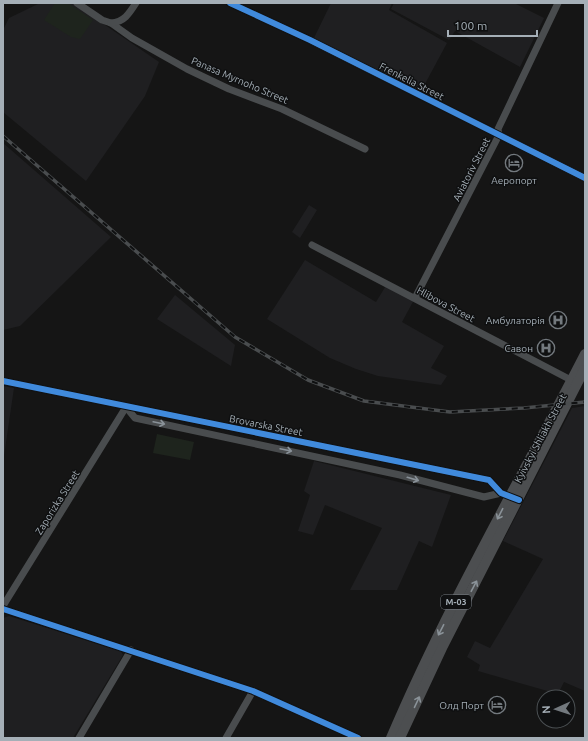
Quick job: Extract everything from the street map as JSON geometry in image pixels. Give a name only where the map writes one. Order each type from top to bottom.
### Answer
[{"type":"highway","name":"Kyivskyi Shliakh Street","points":[[392,738],[434,644],[585,354]]},
{"type":"highway","name":"Kyivskyi Shliakh Street","points":[[400,738],[510,496],[585,368]]},
{"type":"street","name":"Panasa Myrnoho Street","points":[[77,3],[102,20],[110,23],[132,38],[187,69],[229,89],[282,109],[365,150]]},
{"type":"street","points":[[110,23],[118,22],[126,18],[136,3]]},
{"type":"street","name":"Frenkelia Street","points":[[230,3],[310,40],[585,178]]},
{"type":"street","name":"Aviatoriv Street","points":[[415,298],[499,135],[498,129],[558,3]]},
{"type":"street","name":"Hlibova Street","points":[[312,246],[571,380]]},
{"type":"street","name":"Brovarska Street","points":[[3,381],[489,480],[510,496]]},
{"type":"street","name":"Brovarska Street","points":[[126,407],[135,418],[400,475],[484,498],[510,496]]},
{"type":"street","name":"Zaporizka Street","points":[[3,608],[126,407]]},
{"type":"street","points":[[3,608],[253,691],[358,738]]},
{"type":"street","points":[[78,738],[131,650]]},
{"type":"street","points":[[226,738],[253,691]]},
{"type":"shaded area","points":[[40,3],[73,3],[159,62],[145,96],[86,181],[3,112],[3,30],[9,18]]},
{"type":"shaded area","points":[[55,3],[68,3],[93,20],[80,39],[71,37],[44,20]]},
{"type":"shaded area","points":[[331,3],[392,3],[389,10],[447,43],[419,95],[314,38]]},
{"type":"shaded area","points":[[394,3],[514,3],[544,18],[520,67],[455,31],[449,40],[391,9]]},
{"type":"shaded area","points":[[3,143],[111,237],[20,326],[3,330]]},
{"type":"shaded area","points":[[309,205],[317,210],[300,238],[292,232]]},
{"type":"shaded area","points":[[305,260],[376,302],[387,284],[415,298],[402,322],[444,346],[431,368],[447,376],[441,385],[378,376],[356,369],[330,358],[267,319]]},
{"type":"shaded area","points":[[175,295],[235,345],[231,366],[157,319]]},
{"type":"shaded area","points":[[3,386],[14,388],[3,463]]},
{"type":"shaded area","points":[[585,406],[585,691],[564,682],[560,689],[541,689],[478,671],[480,665],[467,657],[475,641],[490,648],[543,559],[503,541],[572,408]]},
{"type":"shaded area","points":[[157,434],[194,442],[190,460],[153,453]]},
{"type":"shaded area","points":[[314,461],[451,495],[432,547],[419,541],[397,590],[350,590],[382,528],[325,505],[313,535],[298,531],[310,495],[304,491]]},
{"type":"shaded area","points":[[9,616],[121,651],[123,655],[73,738],[6,738],[3,736],[3,618]]},
{"type":"railway","points":[[3,136],[235,337],[308,380],[364,401],[450,412],[524,408],[585,402]]},
{"type":"cycle path","points":[[230,3],[310,40],[585,178]]},
{"type":"cycle path","points":[[3,381],[489,480],[501,493],[519,500]]},
{"type":"cycle path","points":[[3,609],[253,691],[358,738]]},
{"type":"place","name":"Аеропорт","points":[[514,163]]},
{"type":"place","name":"Амбулаторія","points":[[558,320]]},
{"type":"place","name":"Савон","points":[[546,348]]},
{"type":"place","name":"Олд Порт","points":[[497,705]]}]
